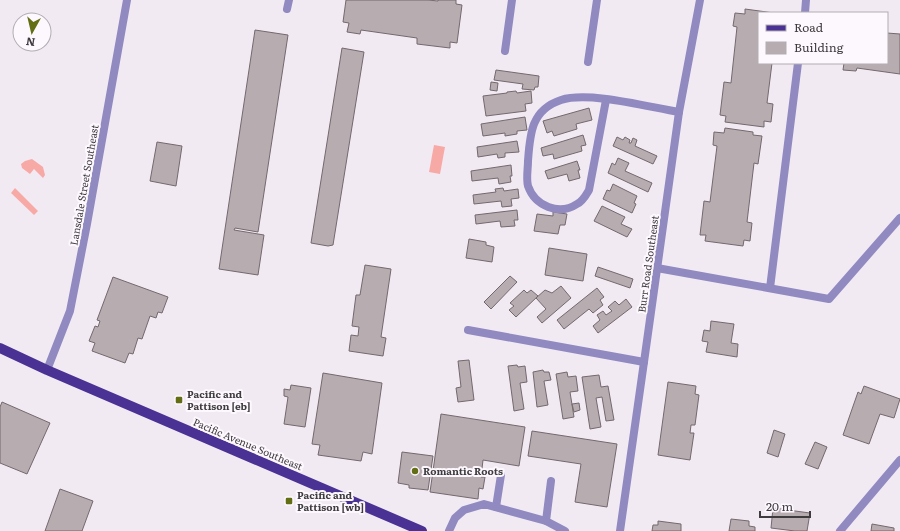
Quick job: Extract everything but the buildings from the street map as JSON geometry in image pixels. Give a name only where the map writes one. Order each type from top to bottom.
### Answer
[{"type":"main road","name":"Pacific Avenue Southeast","points":[[0,348],[47,370],[422,531]]},
{"type":"street","name":"Lansdale Street Southeast","points":[[47,370],[70,311],[128,0]]},
{"type":"street","points":[[287,9],[289,0]]},
{"type":"street","points":[[505,51],[512,0]]},
{"type":"street","points":[[588,62],[597,0]]},
{"type":"street","name":"Burr Road Southeast","points":[[620,531],[678,112],[700,0]]},
{"type":"street","points":[[804,12],[806,0]]},
{"type":"street","points":[[770,288],[798,64]]},
{"type":"street","points":[[606,100],[589,190],[583,199],[573,207],[557,209],[543,205],[534,196],[528,186],[527,180],[530,136],[536,118],[546,107],[561,100],[576,97],[590,97],[678,112]]},
{"type":"street","points":[[657,268],[829,298],[900,218]]},
{"type":"street","points":[[468,330],[644,362]]},
{"type":"street","points":[[840,531],[900,460]]},
{"type":"street","points":[[496,507],[501,476]]},
{"type":"street","points":[[546,521],[551,481]]},
{"type":"street","points":[[449,531],[455,518],[464,510],[484,504],[546,521],[565,531]]},
{"type":"shaded area","points":[[434,145],[445,147],[440,174],[429,172]]},
{"type":"shaded area","points":[[32,159],[43,167],[45,175],[43,178],[34,169],[30,174],[22,168],[21,164]]},
{"type":"shaded area","points":[[15,188],[38,211],[34,215],[11,193]]},
{"type":"place","name":"Pacific and Pattison [eb]","points":[[179,400]]},
{"type":"place","name":"Romantic Roots","points":[[415,471]]},
{"type":"place","name":"Pacific and Pattison [wb]","points":[[289,501]]}]
